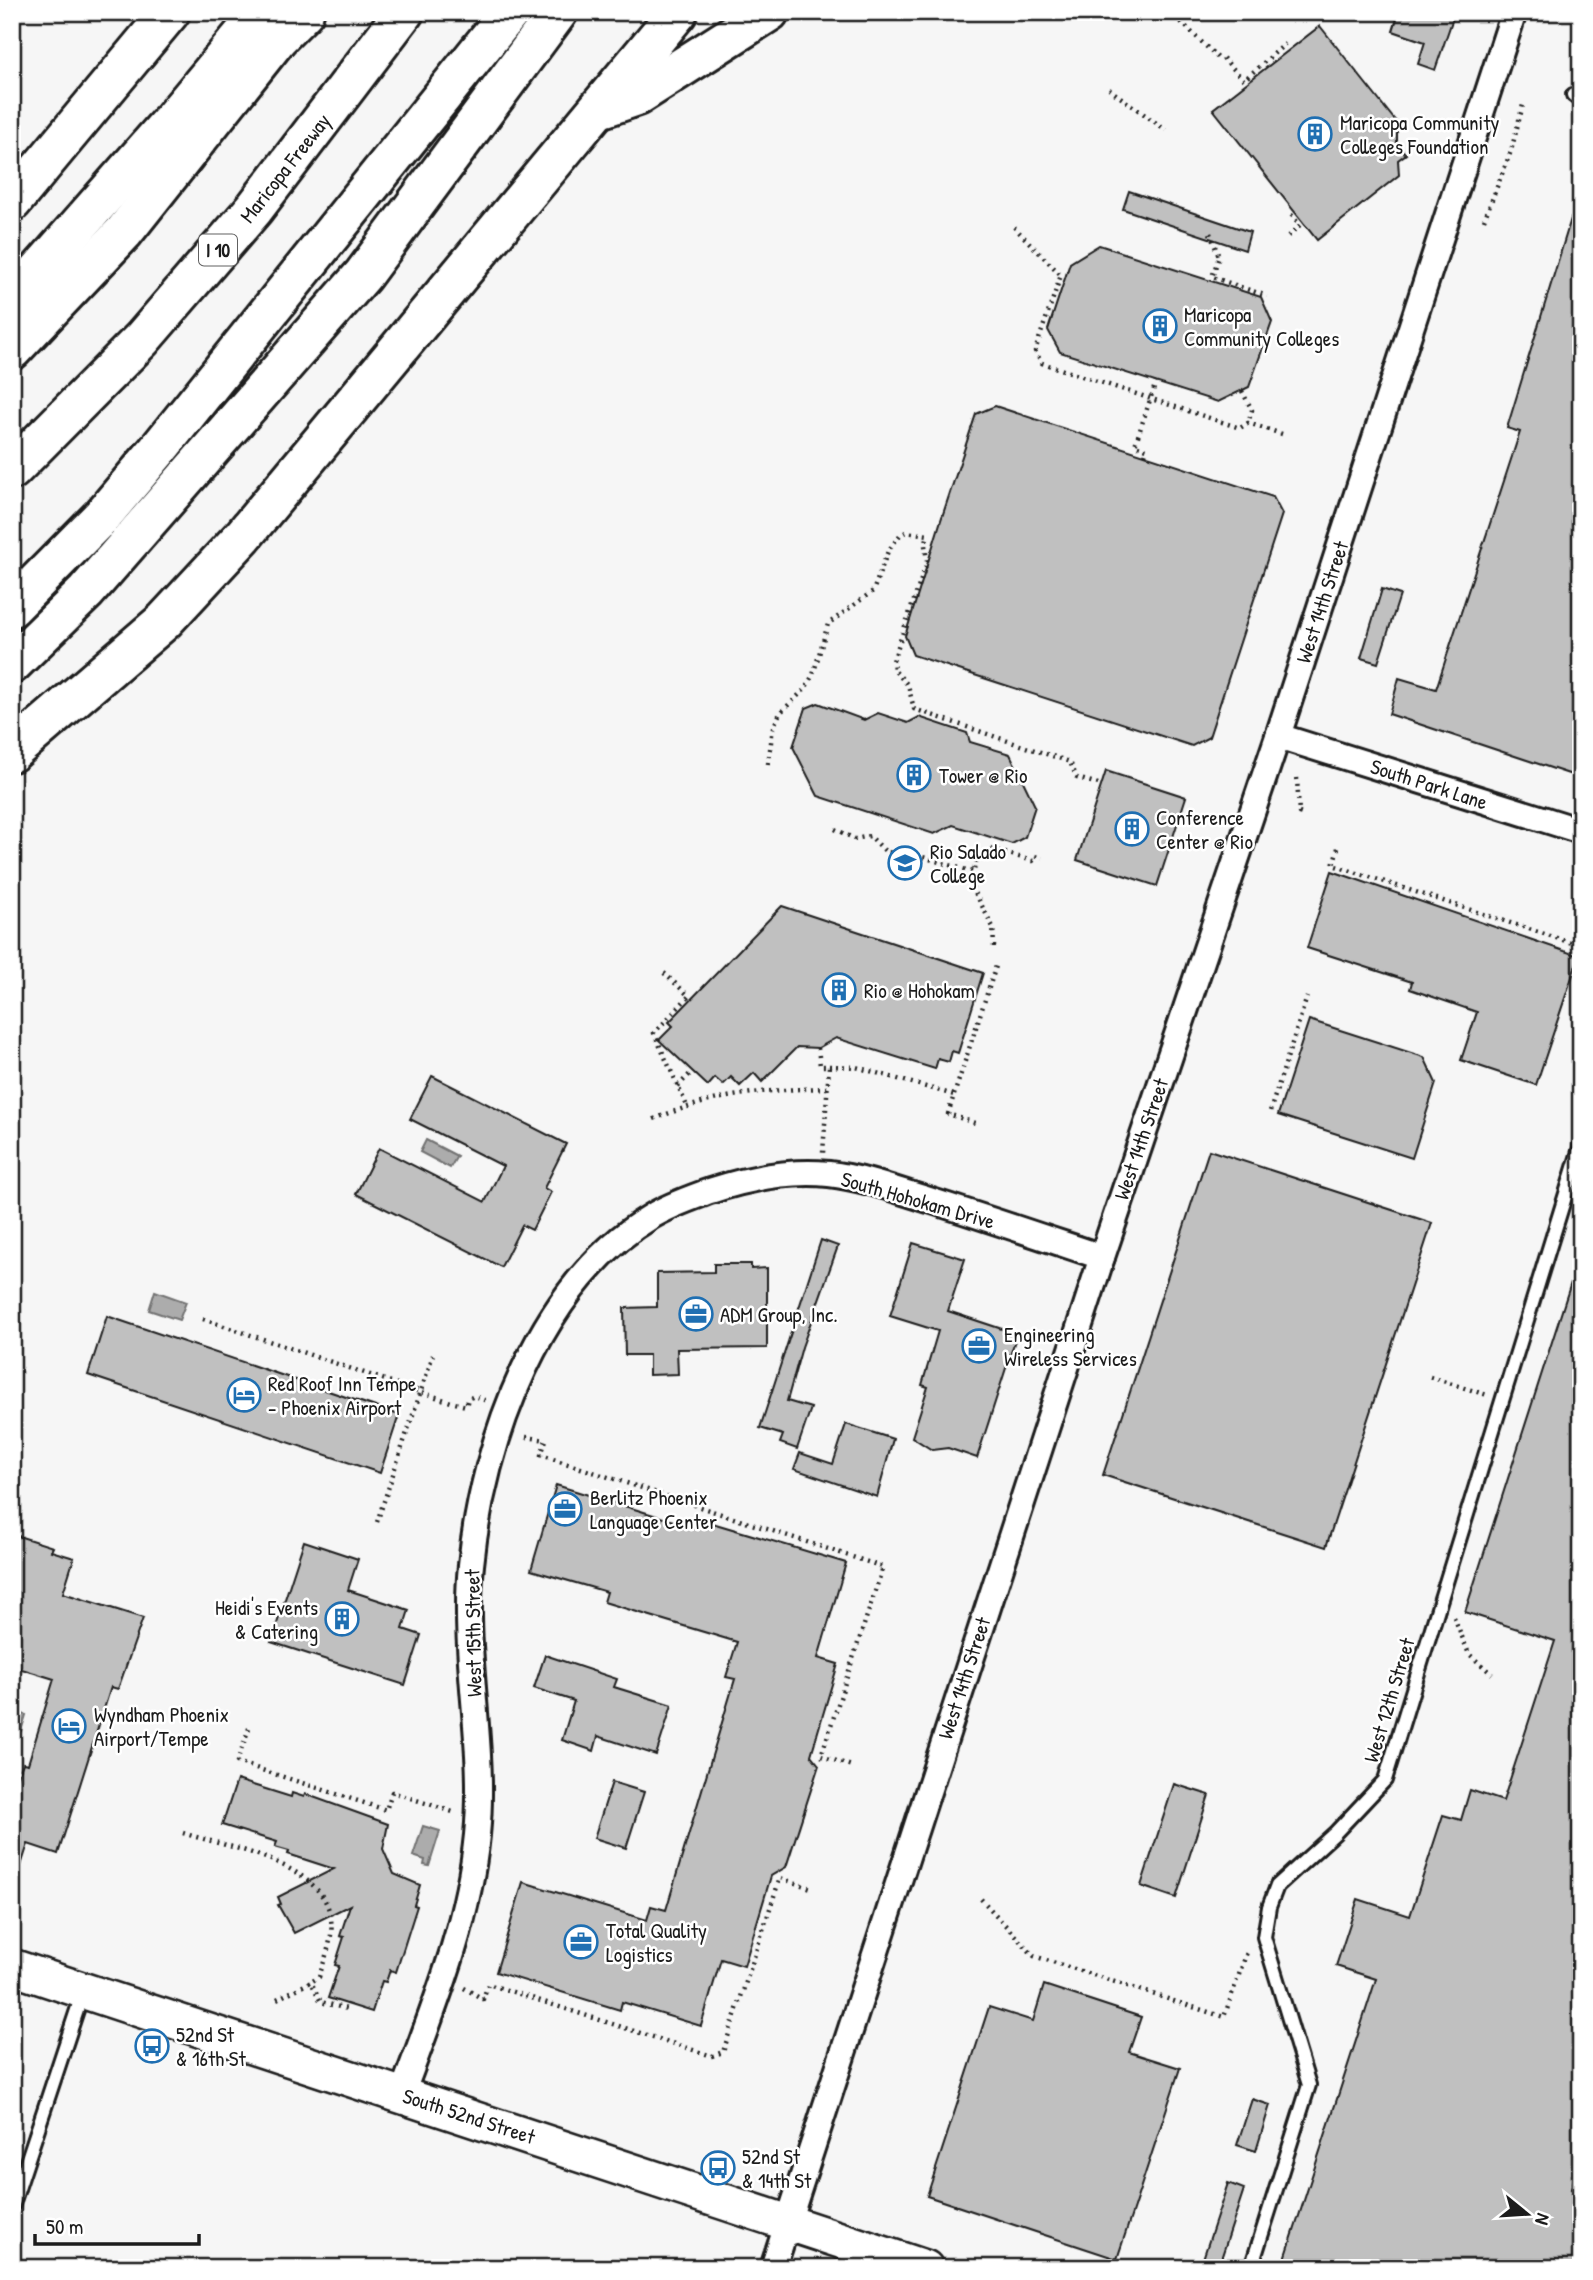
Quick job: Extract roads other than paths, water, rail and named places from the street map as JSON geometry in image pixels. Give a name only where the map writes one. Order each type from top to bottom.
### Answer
[{"type":"highway","points":[[12,202],[170,12]]},
{"type":"highway","name":"Maricopa Freeway","points":[[12,470],[142,339],[220,249],[404,12]]},
{"type":"highway","points":[[12,607],[102,516],[149,460],[510,12]]},
{"type":"highway","points":[[12,664],[86,592],[363,275],[558,12]]},
{"type":"highway","points":[[12,752],[164,621],[243,536],[678,12]]},
{"type":"highway","points":[[600,108],[621,104],[637,96],[769,12]]},
{"type":"highway","points":[[12,301],[176,116],[281,21]]},
{"type":"highway","points":[[12,350],[124,232],[281,21]]},
{"type":"main road","name":"South 52nd Street","points":[[12,1967],[925,2268]]},
{"type":"street","name":"West 14th Street","points":[[772,2268],[1101,1257],[1278,736],[1514,12]]},
{"type":"street","name":"South Park Lane","points":[[1278,736],[1581,831]]},
{"type":"street","name":"South Hohokam Drive","points":[[690,1198],[739,1181],[782,1173],[829,1174],[873,1183],[1101,1257]]},
{"type":"street","name":"West 15th Street","points":[[402,2094],[453,1957],[469,1890],[480,1802],[470,1665],[471,1564],[481,1501],[508,1410],[523,1371],[551,1319],[583,1274],[632,1230],[652,1216],[690,1198]]},
{"type":"lane","name":"West 12th Street","points":[[1251,2268],[1309,2085],[1265,1937],[1269,1907],[1277,1886],[1335,1833],[1385,1780],[1581,1145]]},
{"type":"lane","points":[[12,2207],[84,1990]]},
{"type":"place","name":"Maricopa Community Colleges Foundation","points":[[1315,134]]},
{"type":"place","name":"Maricopa Community Colleges","points":[[1160,326]]},
{"type":"place","name":"Tower @ Rio","points":[[914,775]]},
{"type":"place","name":"Conference Center @ Rio","points":[[1132,829]]},
{"type":"place","name":"Rio Salado College","points":[[905,863]]},
{"type":"place","name":"Rio @ Hohokam","points":[[839,990]]},
{"type":"place","name":"ADM Group, Inc.","points":[[696,1314]]},
{"type":"place","name":"Engineering Wireless Services","points":[[979,1346]]},
{"type":"place","name":"Red Roof Inn Tempe - Phoenix Airport","points":[[244,1395]]},
{"type":"place","name":"Berlitz Phoenix Language Center","points":[[565,1509]]},
{"type":"place","name":"Heidi's Events & Catering","points":[[342,1619]]},
{"type":"place","name":"Wyndham Phoenix Airport/Tempe","points":[[69,1726]]},
{"type":"place","name":"Total Quality Logistics","points":[[581,1942]]},
{"type":"place","name":"52nd St & 16th St","points":[[152,2046]]},
{"type":"place","name":"52nd St & 14th St","points":[[718,2168]]}]
